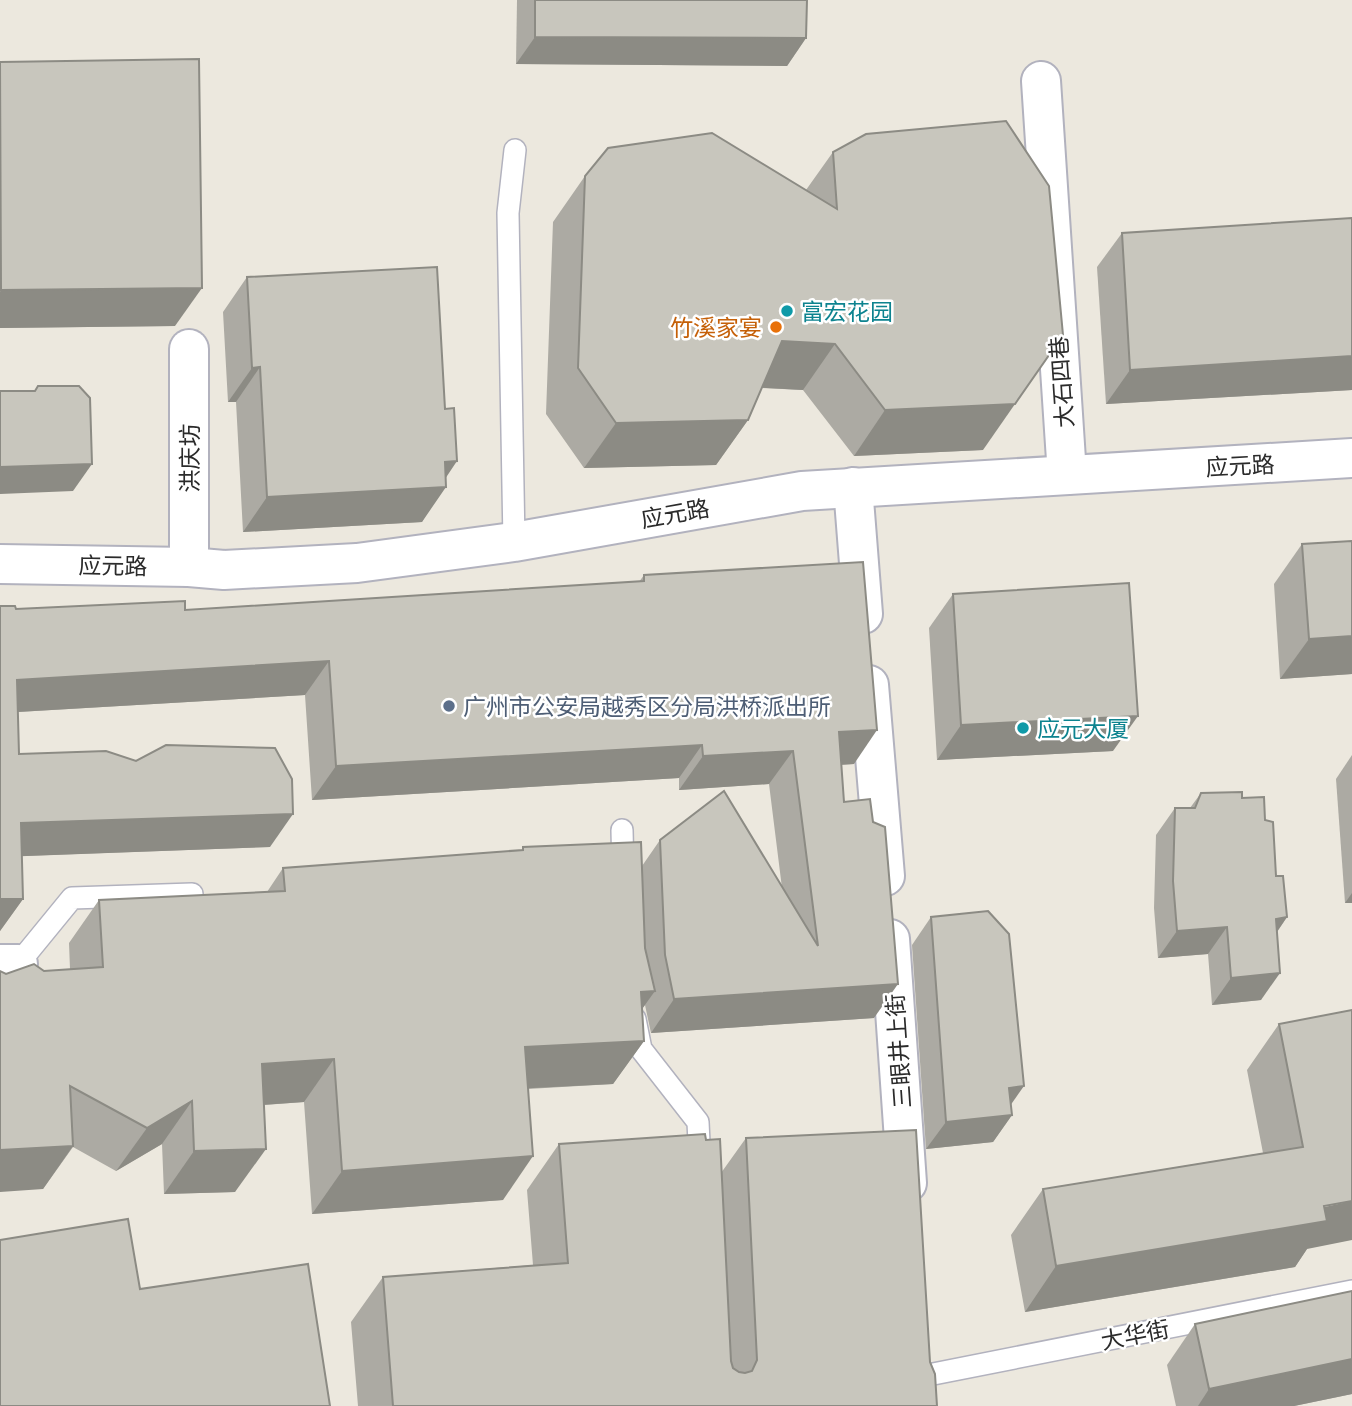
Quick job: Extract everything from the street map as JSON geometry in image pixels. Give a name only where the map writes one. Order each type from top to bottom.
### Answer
[{"type":"street","name":"大石四巷","points":[[1041,81],[1067,475]]},
{"type":"street","name":"洪庆坊","points":[[189,349],[189,567]]},
{"type":"street","name":"应元路","points":[[0,564],[224,570],[356,563],[514,542],[802,491],[1352,458]]},
{"type":"street","name":"三眼井上街","points":[[853,487],[897,1027],[909,1215]]},
{"type":"street","points":[[916,1336],[919,1391]]},
{"type":"lane","points":[[514,542],[508,213],[515,150]]},
{"type":"lane","points":[[622,830],[624,897]]},
{"type":"lane","points":[[9,964],[72,898],[192,894]]},
{"type":"lane","points":[[631,1001],[641,1049],[698,1122],[701,1189]]},
{"type":"lane","name":"大华街","points":[[919,1391],[1352,1291]]},
{"type":"building","points":[[535,0],[807,0],[806,38],[535,37]]},
{"type":"building","points":[[199,59],[202,288],[1,290],[0,62]]},
{"type":"building","name":"富宏花园","points":[[1006,121],[1049,186],[1063,335],[1015,404],[885,410],[835,344],[782,341],[748,420],[616,423],[578,368],[585,176],[608,148],[712,133],[837,209],[833,152],[866,134]]},
{"type":"building","points":[[1352,218],[1352,356],[1130,370],[1122,233]]},
{"type":"building","points":[[437,267],[445,409],[454,408],[457,461],[445,462],[446,487],[267,497],[260,367],[252,368],[247,277]]},
{"type":"building","points":[[38,386],[79,386],[90,398],[92,464],[0,467],[0,391],[35,391]]},
{"type":"building","points":[[1352,541],[1352,636],[1309,639],[1302,544]]},
{"type":"building","points":[[863,562],[877,730],[839,732],[844,802],[870,799],[873,822],[885,827],[898,984],[674,999],[665,955],[660,840],[724,791],[818,946],[793,751],[703,756],[702,745],[336,766],[329,661],[17,680],[19,754],[106,751],[136,761],[166,745],[275,748],[292,779],[293,814],[21,823],[23,899],[0,899],[0,606],[15,606],[16,609],[185,601],[185,610],[644,581],[644,575]]},
{"type":"building","points":[[1129,583],[1138,716],[961,725],[953,594]]},
{"type":"building","points":[[1242,792],[1242,798],[1264,797],[1265,820],[1273,822],[1276,876],[1283,876],[1287,917],[1276,919],[1280,973],[1231,978],[1227,927],[1177,931],[1173,881],[1175,808],[1195,808],[1201,793]]},
{"type":"building","points":[[641,842],[645,948],[655,991],[641,992],[644,1041],[525,1047],[533,1156],[342,1171],[334,1059],[262,1064],[266,1149],[194,1151],[192,1101],[147,1128],[70,1086],[73,1146],[0,1150],[0,971],[6,974],[34,964],[44,971],[103,967],[99,900],[285,891],[283,868],[523,850],[523,847]]},
{"type":"building","points":[[988,911],[1009,934],[1024,1086],[1009,1088],[1012,1115],[946,1122],[931,917]]},
{"type":"building","points":[[1352,1010],[1352,1201],[1324,1206],[1327,1221],[1056,1266],[1043,1189],[1303,1147],[1279,1024]]},
{"type":"building","points":[[916,1130],[930,1362],[935,1374],[937,1406],[393,1406],[383,1277],[568,1263],[559,1144],[705,1134],[706,1140],[720,1139],[731,1361],[733,1368],[745,1373],[752,1371],[757,1360],[746,1138]]},
{"type":"building","points":[[128,1219],[140,1289],[308,1264],[330,1406],[0,1406],[0,1240]]},
{"type":"building","points":[[1352,1291],[1352,1359],[1209,1389],[1195,1324]]},
{"type":"place","name":"富宏花园","points":[[787,311]]},
{"type":"place","name":"竹溪家宴","points":[[776,327]]},
{"type":"place","name":"广州市公安局越秀区分局洪桥派出所","points":[[449,706]]},
{"type":"place","name":"应元大厦","points":[[1023,728]]}]
